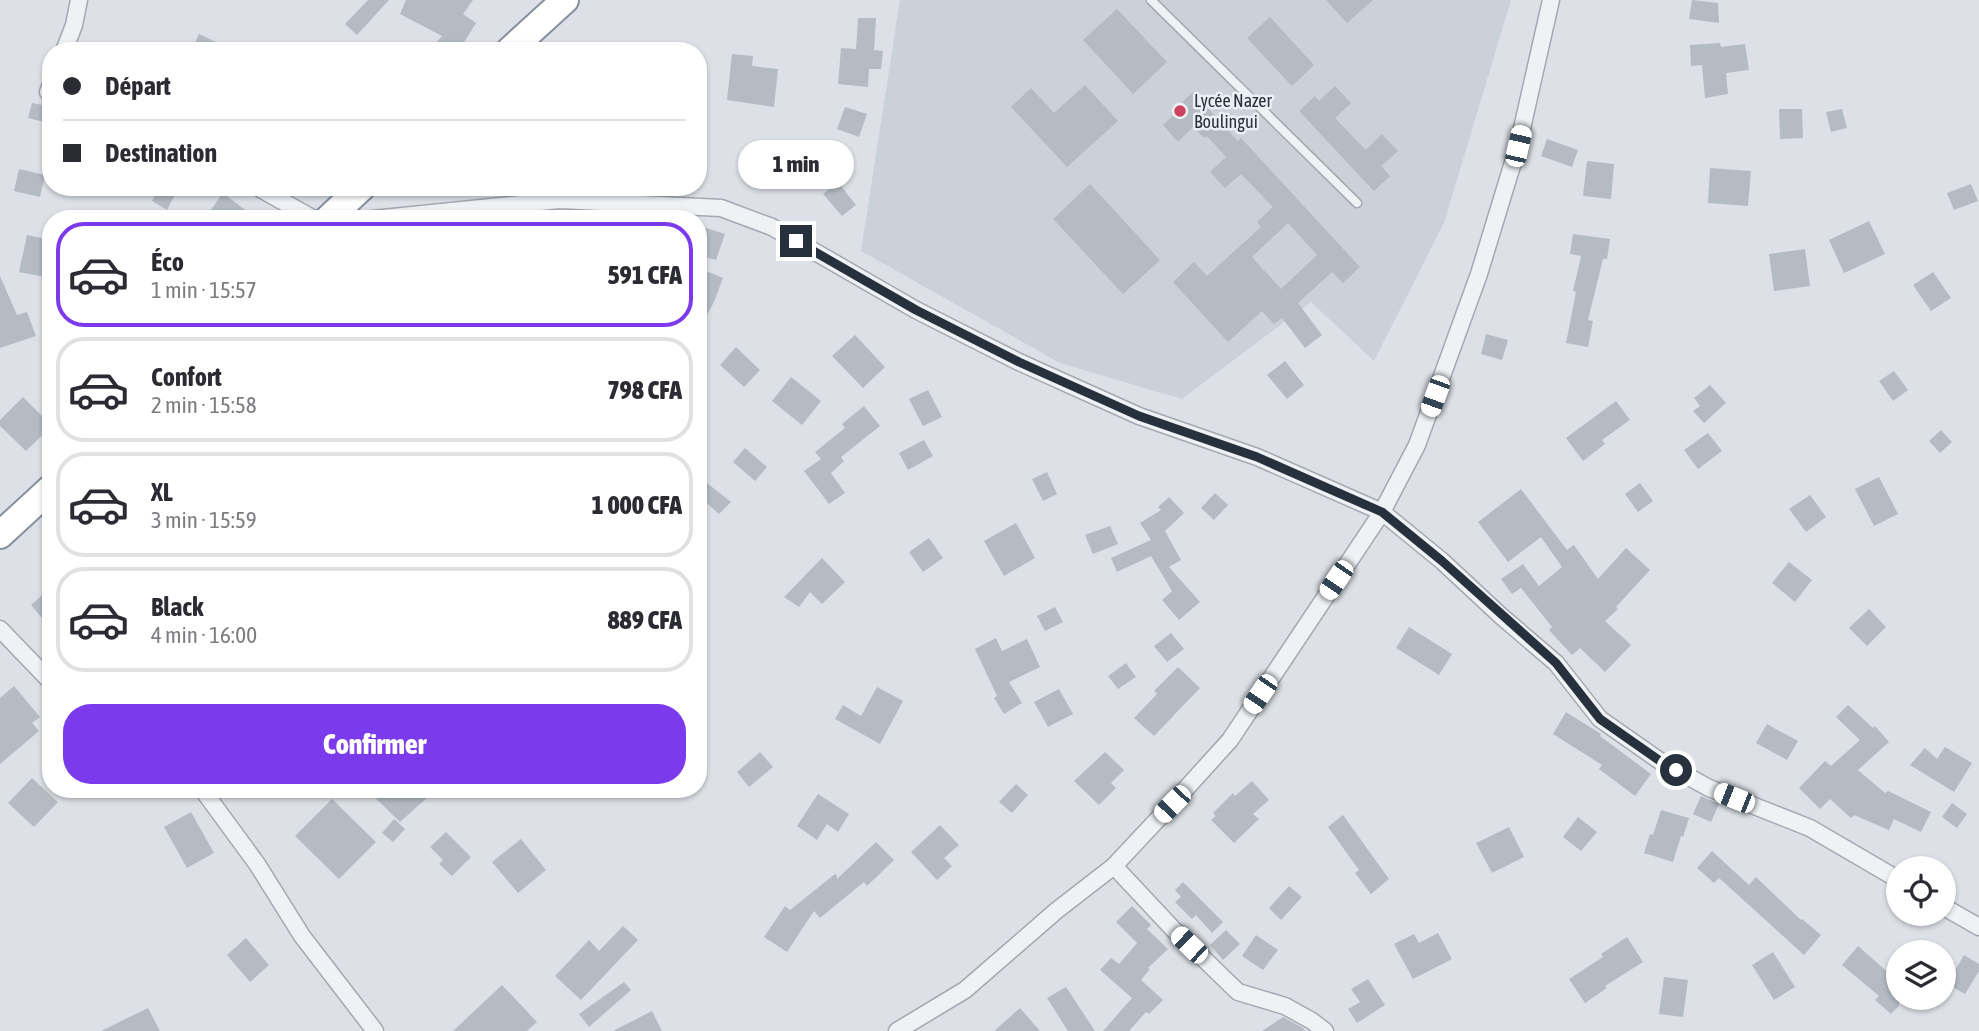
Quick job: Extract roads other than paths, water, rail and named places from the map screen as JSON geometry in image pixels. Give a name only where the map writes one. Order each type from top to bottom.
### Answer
[{"type":"highway","points":[[519,42],[565,0]]},
{"type":"highway","points":[[338,210],[352,196]]},
{"type":"highway","points":[[0,535],[42,496]]},
{"type":"street","points":[[67,42],[79,0]]},
{"type":"street","points":[[897,1031],[918,1026],[965,990],[1056,911],[1114,866],[1172,804],[1230,740],[1382,512],[1417,445],[1479,274],[1518,146],[1551,0]]},
{"type":"street","points":[[273,196],[298,210]]},
{"type":"street","points":[[461,210],[559,200],[721,208],[772,227],[916,310],[1019,362],[1139,416],[1257,457],[1382,512],[1442,561],[1556,663],[1600,719],[1660,761],[1709,788],[1810,828],[1886,872]]},
{"type":"street","points":[[0,629],[42,673]]},
{"type":"street","points":[[209,798],[257,864],[302,936],[375,1031]]},
{"type":"street","points":[[1114,866],[1173,929],[1238,992],[1285,1006],[1325,1031]]},
{"type":"street","points":[[1956,914],[1979,927]]},
{"type":"lane","points":[[1151,0],[1357,203]]},
{"type":"place","name":"Lycée Nazer Boulingui","points":[[1180,111]]}]
